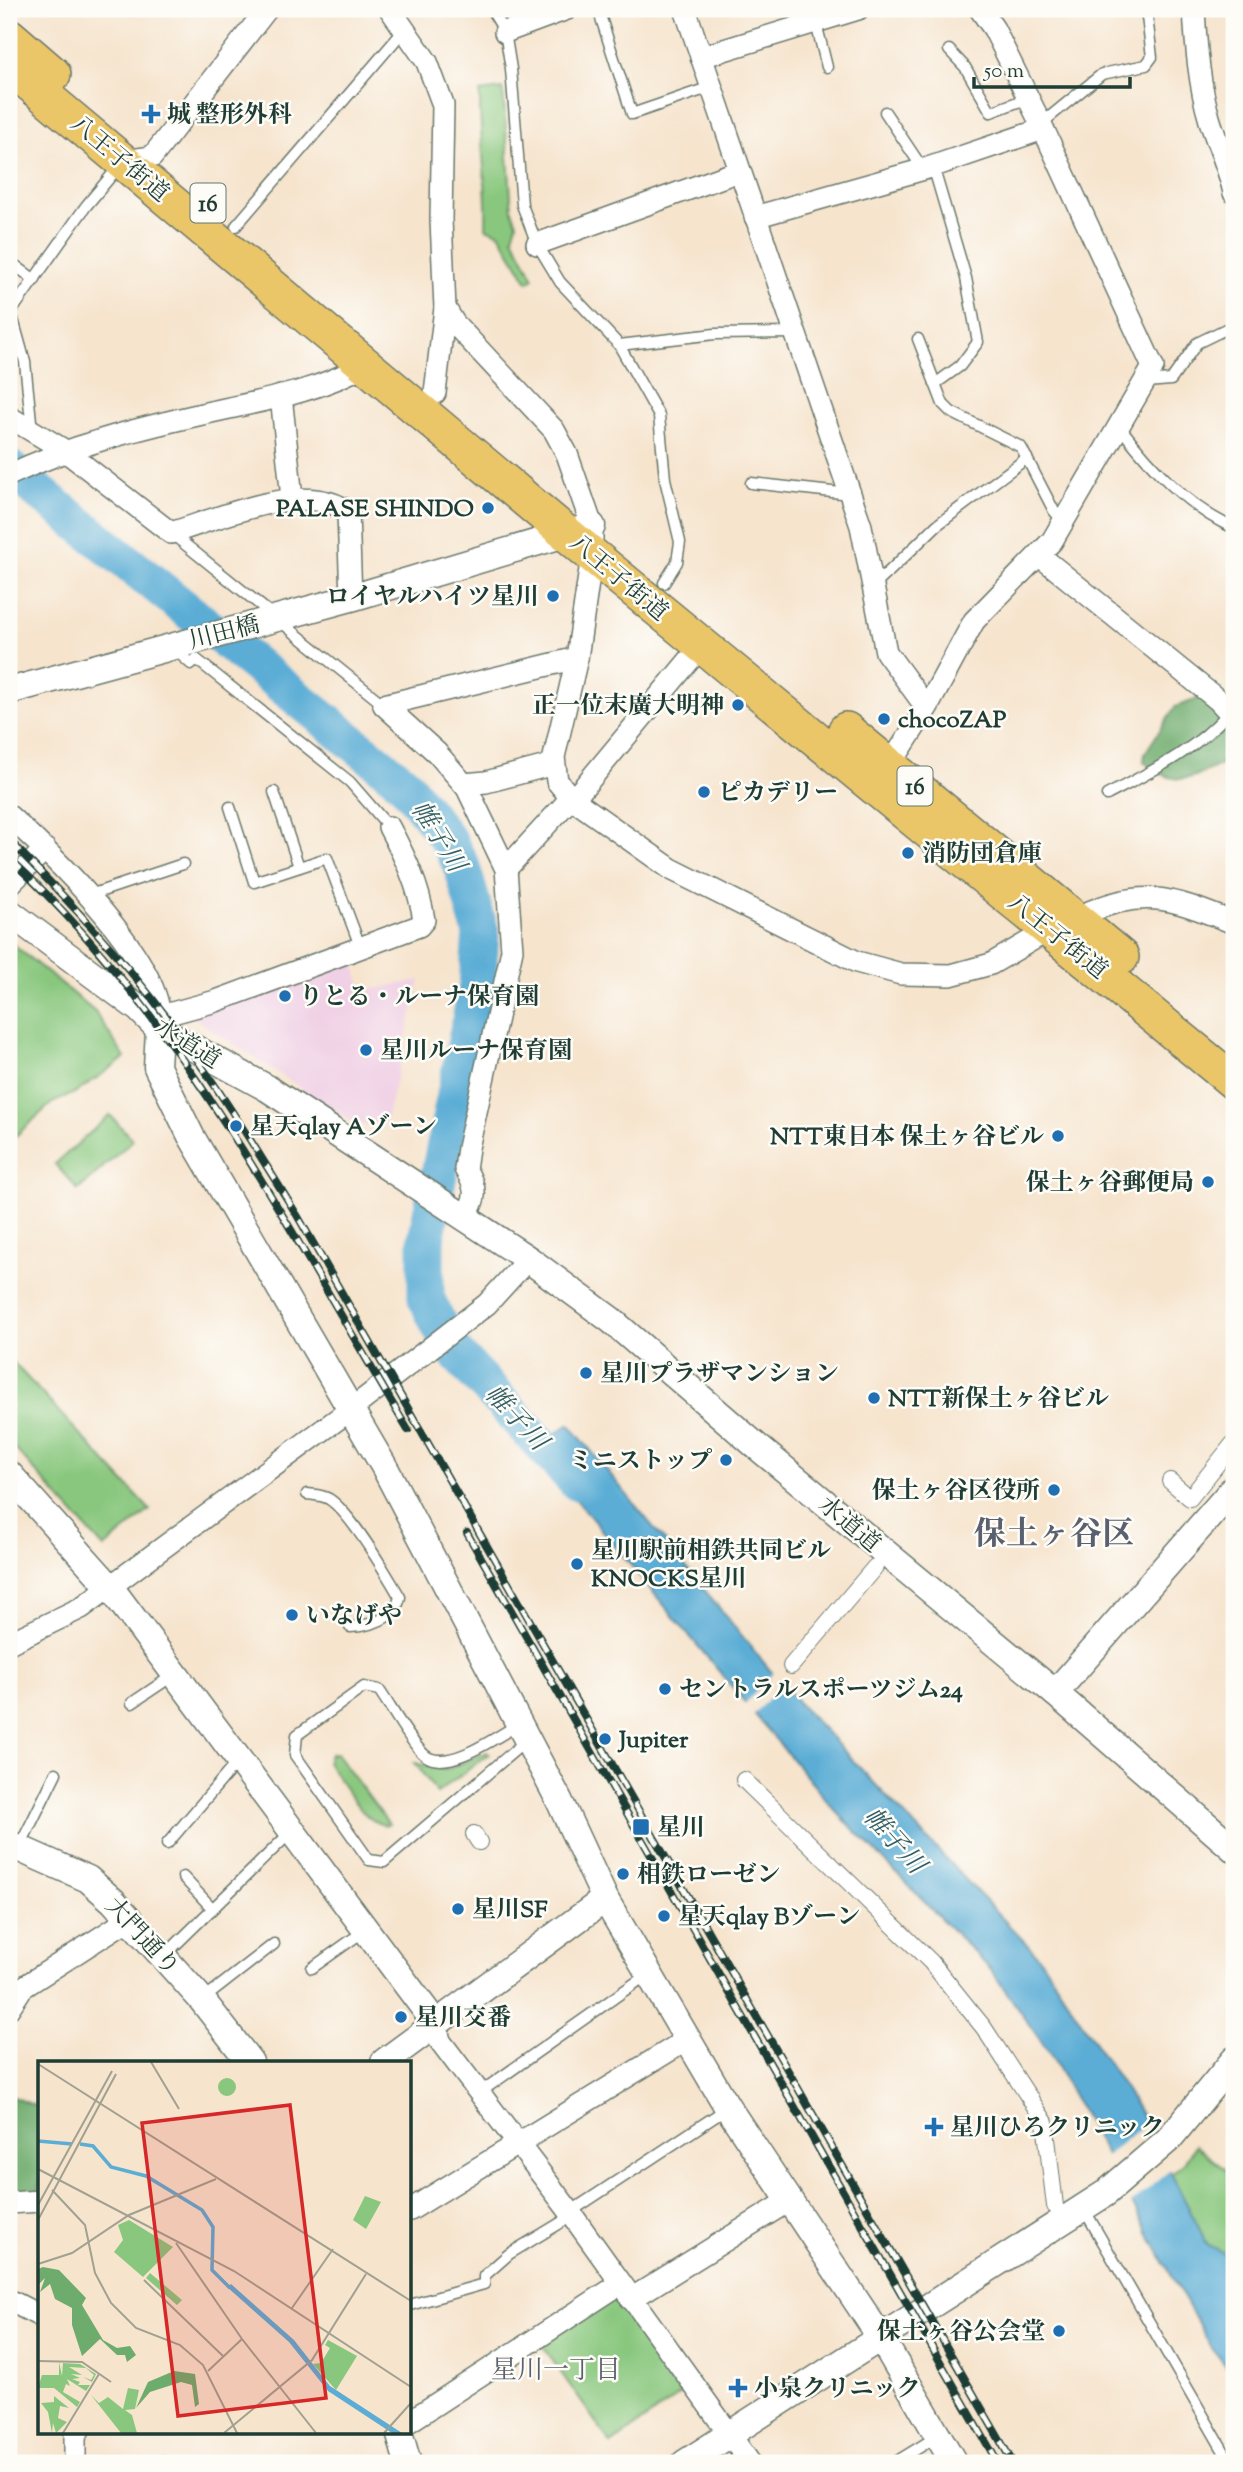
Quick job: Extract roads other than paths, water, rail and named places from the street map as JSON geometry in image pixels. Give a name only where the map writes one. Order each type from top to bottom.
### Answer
[{"type":"highway","name":"八王子街道","points":[[9,36],[138,159],[365,365],[584,539],[664,583],[883,776],[1062,924],[1234,1082]]},
{"type":"highway","name":"八王子街道","points":[[9,66],[236,226],[435,393],[584,539],[702,645],[883,776]]},
{"type":"highway","name":"八王子街道","points":[[1062,924],[1234,1051]]},
{"type":"street","points":[[138,159],[267,9]]},
{"type":"street","points":[[390,9],[427,62],[443,106],[440,220],[445,308],[435,393]]},
{"type":"street","points":[[505,32],[566,9]]},
{"type":"street","points":[[685,9],[861,526],[886,652],[926,708]]},
{"type":"street","points":[[702,57],[858,9]]},
{"type":"street","points":[[883,776],[926,708],[974,621],[1006,585],[1041,556],[1120,427],[1153,367],[1042,127],[980,9]]},
{"type":"street","points":[[1194,9],[1196,51],[1210,121],[1227,147],[1234,193]]},
{"type":"street","points":[[755,217],[928,168],[1042,127]]},
{"type":"street","points":[[537,244],[739,171]]},
{"type":"street","points":[[445,308],[454,323],[554,430],[567,454],[584,539],[577,658],[554,764],[557,781],[572,799],[671,869],[857,962],[901,974],[951,975],[992,964],[1062,924],[1113,901],[1160,896],[1234,923]]},
{"type":"street","points":[[9,475],[60,451],[308,390],[365,365]]},
{"type":"street","points":[[281,396],[292,498]]},
{"type":"street","points":[[9,417],[171,533],[292,498],[339,505],[348,512],[351,598]]},
{"type":"street","name":"川田橋","points":[[9,691],[171,645],[584,539]]},
{"type":"street","points":[[1041,556],[1232,715]]},
{"type":"street","points":[[506,869],[572,799],[702,645]]},
{"type":"street","points":[[384,705],[577,658]]},
{"type":"street","points":[[384,705],[437,753],[464,784],[506,869],[512,950],[465,1169],[475,1184],[477,1196],[460,1215]]},
{"type":"street","points":[[464,784],[486,782],[554,764]]},
{"type":"street","points":[[9,816],[90,895],[137,958],[160,1022],[158,1067],[191,1136],[385,1468],[559,1800],[605,1899],[728,2108],[881,2338],[954,2463]]},
{"type":"street","points":[[160,1022],[419,926],[424,920],[421,900],[389,827]]},
{"type":"street","points":[[9,885],[45,849]]},
{"type":"street","name":"水道道","points":[[9,912],[139,1009],[267,1088],[528,1259],[624,1331],[785,1470],[1055,1693],[1234,1849]]},
{"type":"street","points":[[9,1643],[81,1608],[350,1410],[487,1304],[528,1259]]},
{"type":"street","points":[[1170,1481],[1190,1498],[1233,1444]]},
{"type":"street","points":[[14,1487],[110,1587],[367,1929],[436,2024],[440,2041],[571,2214],[750,2463]]},
{"type":"street","points":[[1055,1693],[1234,1488]]},
{"type":"street","points":[[791,1666],[875,1567]]},
{"type":"street","points":[[744,1780],[932,1962],[984,2028],[1045,2122],[1055,2206]]},
{"type":"street","name":"大門通り","points":[[14,1846],[88,1879],[129,1919],[202,2000],[248,2061]]},
{"type":"street","points":[[816,1875],[829,1865]]},
{"type":"street","points":[[387,2061],[605,1899]]},
{"type":"street","points":[[13,1994],[129,1919]]},
{"type":"street","points":[[411,2209],[688,2039]]},
{"type":"street","points":[[685,2463],[1107,2193],[1169,2139],[1234,2060]]},
{"type":"street","points":[[411,2420],[626,2292],[789,2200]]},
{"type":"street","points":[[9,2203],[38,2201]]},
{"type":"street","points":[[9,2300],[38,2315]]},
{"type":"street","points":[[75,2463],[76,2434]]},
{"type":"street","points":[[400,2434],[408,2463]]},
{"type":"lane","points":[[491,9],[505,32],[511,69],[522,205],[537,244],[561,282],[619,345],[659,416],[665,479],[680,542],[677,562],[664,583]]},
{"type":"lane","points":[[597,9],[632,114],[711,88]]},
{"type":"lane","points":[[1042,127],[1102,74],[1146,65],[1152,57],[1146,9]]},
{"type":"lane","points":[[816,23],[827,67]]},
{"type":"lane","points":[[236,226],[405,29]]},
{"type":"lane","points":[[949,50],[965,66],[991,112],[1028,99]]},
{"type":"lane","points":[[885,112],[928,168],[965,278],[978,342],[960,366],[935,384]]},
{"type":"lane","points":[[32,434],[25,362],[12,312],[86,206],[138,159]]},
{"type":"lane","points":[[9,261],[35,280]]},
{"type":"lane","points":[[1146,382],[1171,380],[1198,343],[1234,325]]},
{"type":"lane","points":[[619,345],[715,334],[794,332]]},
{"type":"lane","points":[[918,339],[943,404],[951,412],[1021,447],[1054,511],[1063,521]]},
{"type":"lane","points":[[1120,427],[1152,466],[1185,496],[1219,522],[1234,528]]},
{"type":"lane","points":[[873,587],[937,525],[1027,458]]},
{"type":"lane","points":[[751,483],[850,494]]},
{"type":"lane","points":[[171,533],[384,705]]},
{"type":"lane","points":[[171,645],[191,664],[196,659],[350,782],[389,827]]},
{"type":"lane","points":[[1107,795],[1156,771],[1232,715]]},
{"type":"lane","points":[[274,792],[299,867]]},
{"type":"lane","points":[[230,807],[254,882],[327,858],[360,946]]},
{"type":"lane","points":[[90,895],[183,864]]},
{"type":"lane","points":[[307,1494],[320,1495],[334,1504],[384,1568],[400,1597],[395,1609],[375,1623],[350,1627]]},
{"type":"lane","points":[[132,1703],[175,1674]]},
{"type":"lane","points":[[364,1687],[379,1690],[425,1756],[440,1761],[454,1760],[523,1732],[384,1862],[369,1860],[295,1755],[297,1735],[364,1687]]},
{"type":"lane","points":[[167,1844],[239,1759]]},
{"type":"lane","points":[[14,1846],[56,1773]]},
{"type":"lane","points":[[163,1957],[293,1830]]},
{"type":"lane","points":[[183,1877],[212,1908]]},
{"type":"lane","points":[[312,1968],[367,1929]]},
{"type":"lane","points":[[202,2000],[274,1944]]},
{"type":"lane","points":[[479,2093],[649,1974]]},
{"type":"lane","points":[[411,2305],[485,2284],[484,2276],[509,2254],[728,2108]]},
{"type":"lane","points":[[1084,2209],[1227,2457],[1218,2463]]},
{"type":"lane","points":[[894,2463],[938,2436]]},
{"type":"water","points":[[569,1424],[787,1691],[1040,1958],[1141,2114],[1207,2244],[1234,2258],[1234,2376],[1211,2347],[1052,2057],[991,1970],[832,1807],[534,1449]]},
{"type":"waterway","name":"帷子川","points":[[9,468],[405,784],[448,840],[462,867],[481,933],[477,986],[426,1239],[426,1298],[450,1347],[576,1482]]},
{"type":"railway","points":[[9,840],[92,927],[168,1019],[219,1091],[297,1215],[1013,2463]]},
{"type":"railway","points":[[9,858],[71,920],[128,986],[180,1056],[275,1203],[408,1430]]},
{"type":"railway","points":[[467,1533],[998,2463]]},
{"type":"place","name":"城 整形外科","points":[[151,114]]},
{"type":"place","name":"PALASE SHINDO","points":[[488,508]]},
{"type":"place","name":"ロイヤルハイツ星川","points":[[553,596]]},
{"type":"place","name":"正一位末廣大明神","points":[[738,705]]},
{"type":"place","name":"chocoZAP","points":[[884,719]]},
{"type":"place","name":"ピカデリー","points":[[704,792]]},
{"type":"place","name":"消防団倉庫","points":[[908,853]]},
{"type":"place","name":"りとる・ルーナ保育園","points":[[285,996]]},
{"type":"place","name":"星川ルーナ保育園","points":[[366,1050]]},
{"type":"place","name":"星天qlay Aゾーン","points":[[236,1126]]},
{"type":"place","name":"NTT東日本 保土ヶ谷ビル","points":[[1058,1136]]},
{"type":"place","name":"保土ヶ谷郵便局","points":[[1208,1182]]},
{"type":"place","name":"星川プラザマンション","points":[[586,1373]]},
{"type":"place","name":"NTT新保土ヶ谷ビル","points":[[874,1398]]},
{"type":"place","name":"ミニストップ","points":[[726,1460]]},
{"type":"place","name":"保土ヶ谷区役所","points":[[1054,1490]]},
{"type":"place","name":"星川駅前相鉄共同ビル KNOCKS星川","points":[[577,1564]]},
{"type":"place","name":"いなげや","points":[[292,1615]]},
{"type":"place","name":"セントラルスポーツジム24","points":[[665,1689]]},
{"type":"place","name":"Jupiter","points":[[605,1739]]},
{"type":"place","name":"星川","points":[[641,1827]]},
{"type":"place","name":"相鉄ローゼン","points":[[623,1874]]},
{"type":"place","name":"星川SF","points":[[458,1909]]},
{"type":"place","name":"星天qlay Bゾーン","points":[[664,1916]]},
{"type":"place","name":"星川交番","points":[[401,2017]]},
{"type":"place","name":"星川ひろクリニック","points":[[934,2127]]},
{"type":"place","name":"保土ヶ谷公会堂","points":[[1059,2331]]},
{"type":"place","name":"小泉クリニック","points":[[738,2388]]},
{"type":"district","name":"保土ヶ谷区","points":[[1054,1533]]},
{"type":"district","name":"星川一丁目","points":[[556,2369]]}]
